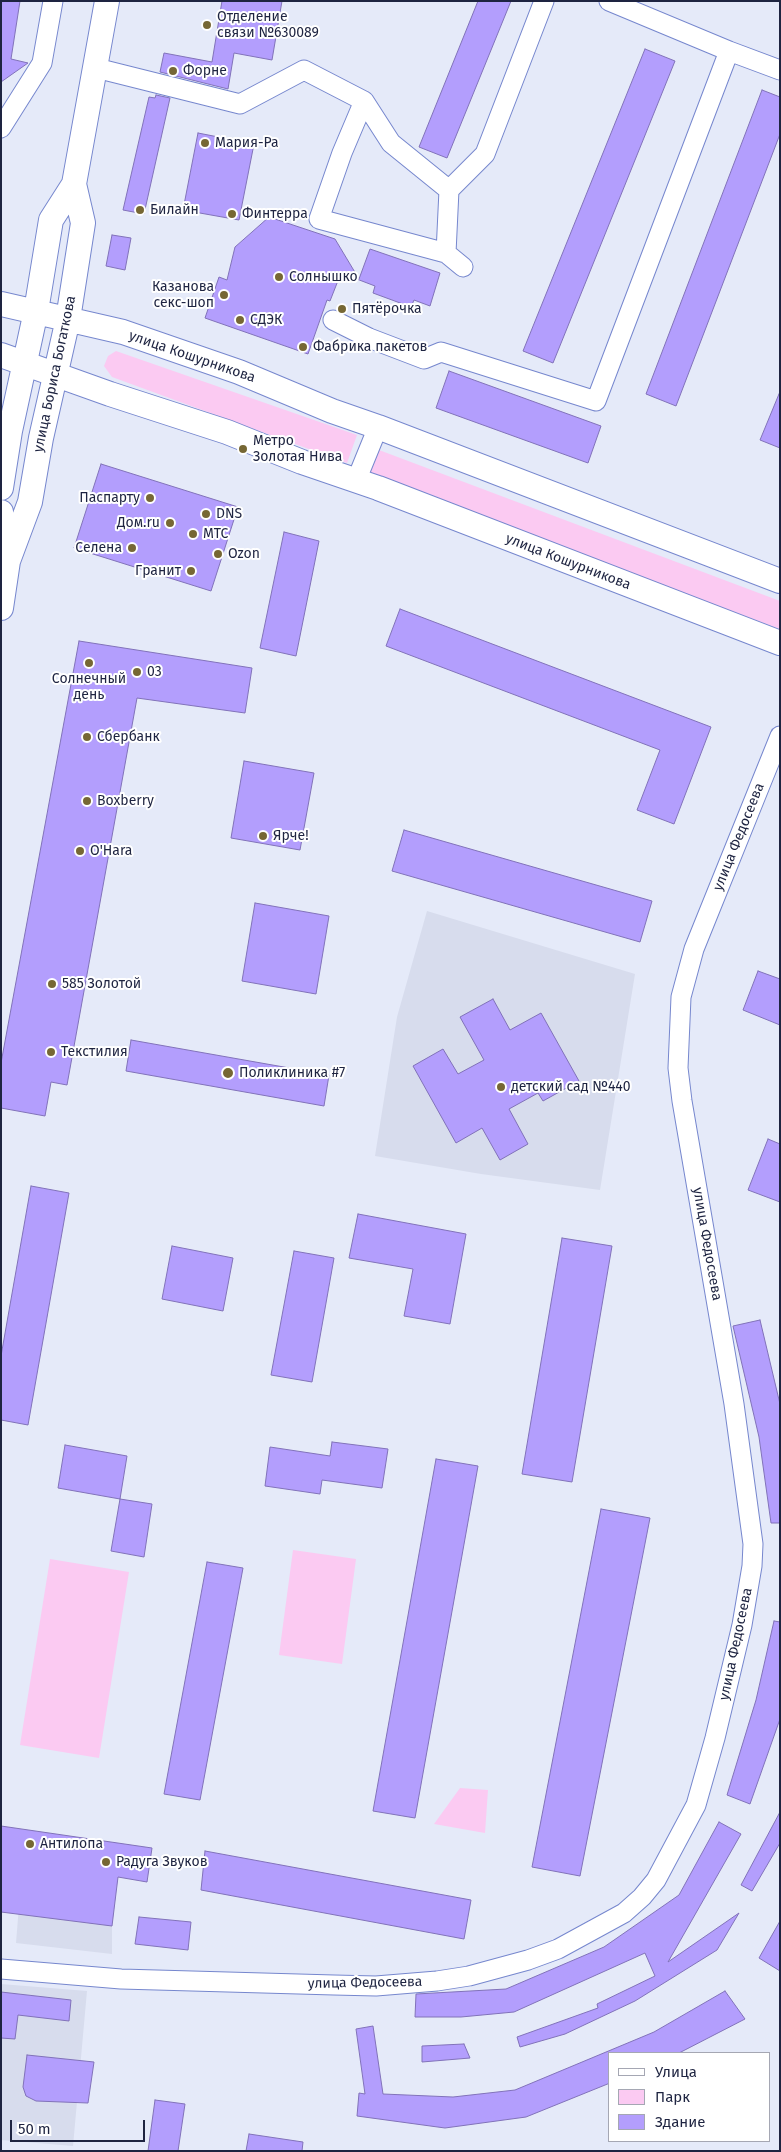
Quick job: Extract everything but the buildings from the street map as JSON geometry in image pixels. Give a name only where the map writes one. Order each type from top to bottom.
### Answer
[{"type":"main road","name":"улица Бориса Богаткова","points":[[1,488],[10,431],[36,311],[51,220],[74,184],[107,1]]},
{"type":"main road","name":"улица Бориса Богаткова","points":[[1,608],[8,561],[30,502],[40,438],[68,319],[83,222],[74,184]]},
{"type":"main road","name":"улица Кошурникова","points":[[1,304],[123,332],[239,372],[332,411],[378,426],[780,581]]},
{"type":"main road","name":"улица Кошурникова","points":[[1,355],[227,432],[780,643]]},
{"type":"main road","points":[[1,389],[8,412],[10,431]]},
{"type":"main road","name":"улица Бориса Богаткова","points":[[1,512],[8,561]]},
{"type":"street","points":[[1,128],[42,63],[53,1]]},
{"type":"street","points":[[446,253],[449,190],[485,154],[544,1]]},
{"type":"street","points":[[609,1],[780,70]]},
{"type":"street","points":[[333,320],[369,338],[424,359],[441,352],[596,400],[729,51]]},
{"type":"street","points":[[96,68],[240,104],[304,70],[364,101],[391,143],[449,190]]},
{"type":"street","points":[[364,101],[342,153],[319,219],[446,253],[464,267]]},
{"type":"street","points":[[356,481],[378,426]]},
{"type":"street","name":"улица Федосеева","points":[[1,1969],[121,1979],[376,1986],[437,1981],[528,1960],[558,1949],[624,1912],[656,1880],[696,1805],[702,1786],[742,1625],[752,1566],[753,1544],[734,1404],[682,1101],[678,1059],[681,997],[694,950],[780,736]]},
{"type":"shaded area","name":"детский сад №440","points":[[427,911],[635,974],[600,1190],[481,1174],[375,1156],[397,1017]]},
{"type":"shaded area","points":[[21,1881],[116,1893],[112,1926],[112,1954],[16,1943]]},
{"type":"shaded area","points":[[1,1984],[87,1991],[73,2146],[1,2140]]},
{"type":"green space","points":[[116,351],[357,435],[347,463],[112,377],[104,366],[108,356]]},
{"type":"green space","points":[[379,450],[780,601],[780,629],[369,477]]},
{"type":"green space","points":[[293,1550],[356,1559],[342,1664],[279,1655]]},
{"type":"green space","points":[[50,1559],[129,1572],[99,1758],[20,1745]]},
{"type":"green space","points":[[460,1788],[488,1790],[485,1833],[434,1824]]},
{"type":"place","name":"Отделение связи №630089","points":[[207,25]]},
{"type":"place","name":"Форне","points":[[173,71]]},
{"type":"place","name":"Мария-Ра","points":[[205,143]]},
{"type":"place","name":"Билайн","points":[[140,210]]},
{"type":"place","name":"Финтерра","points":[[232,214]]},
{"type":"place","name":"Солнышко","points":[[279,277]]},
{"type":"place","name":"Казанова секс-шоп","points":[[224,295]]},
{"type":"place","name":"Пятёрочка","points":[[342,309]]},
{"type":"place","name":"СДЭК","points":[[240,320]]},
{"type":"place","name":"Фабрика пакетов","points":[[303,347]]},
{"type":"place","name":"Метро Золотая Нива","points":[[243,449]]},
{"type":"place","name":"Паспарту","points":[[150,498]]},
{"type":"place","name":"DNS","points":[[206,514]]},
{"type":"place","name":"Дом.ru","points":[[170,523]]},
{"type":"place","name":"МТС","points":[[193,534]]},
{"type":"place","name":"Селена","points":[[132,548]]},
{"type":"place","name":"Ozon","points":[[218,554]]},
{"type":"place","name":"Гранит","points":[[191,571]]},
{"type":"place","name":"Солнечный день","points":[[89,663]]},
{"type":"place","name":"03","points":[[137,672]]},
{"type":"place","name":"Сбербанк","points":[[87,737]]},
{"type":"place","name":"Boxberry","points":[[87,801]]},
{"type":"place","name":"Ярче!","points":[[263,836]]},
{"type":"place","name":"O'Hara","points":[[80,851]]},
{"type":"place","name":"585 Золотой","points":[[52,984]]},
{"type":"place","name":"Текстилия","points":[[51,1052]]},
{"type":"place","name":"Поликлиника #7","points":[[228,1073]]},
{"type":"place","name":"детский сад №440","points":[[501,1087]]},
{"type":"place","name":"Антилопа","points":[[30,1844]]},
{"type":"place","name":"Радуга Звуков","points":[[106,1862]]}]
